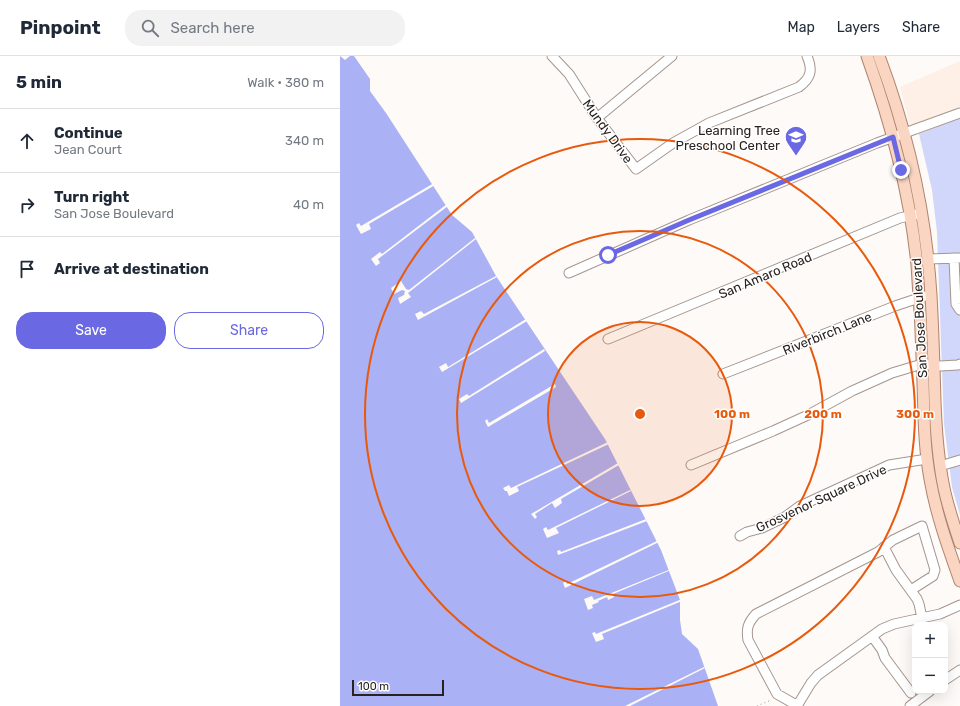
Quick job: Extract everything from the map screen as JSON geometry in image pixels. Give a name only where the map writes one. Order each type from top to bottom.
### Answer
[{"type":"main road","name":"San Jose Boulevard","points":[[867,56],[893,137],[910,216],[917,264],[924,430],[927,459],[936,508],[960,581]]},
{"type":"main road","name":"San Jose Boulevard","points":[[879,56],[905,132],[922,213],[931,295],[937,436],[940,466],[949,512],[960,543]]},
{"type":"street","name":"Mundy Drive","points":[[552,56],[569,74],[597,118],[636,169],[673,143],[709,123],[799,87],[805,83],[809,76],[810,67],[807,56]]},
{"type":"street","points":[[597,118],[672,56]]},
{"type":"street","points":[[568,273],[683,223],[905,132],[960,113]]},
{"type":"street","name":"San Amaro Road","points":[[608,339],[900,218],[922,213]]},
{"type":"street","points":[[928,259],[957,258],[956,304],[960,310]]},
{"type":"street","name":"Riverbirch Lane","points":[[723,374],[895,306],[931,295]]},
{"type":"street","points":[[691,465],[773,431],[852,391],[892,373],[922,364],[940,366],[960,364]]},
{"type":"street","name":"Grosvenor Square Drive","points":[[740,536],[762,528],[785,517],[800,506],[889,465],[927,459]]},
{"type":"street","points":[[940,466],[960,460]]},
{"type":"street","points":[[911,590],[933,576],[935,570],[922,526],[894,540],[878,552],[756,614],[748,626],[748,640],[777,694],[798,706],[811,683],[818,675],[882,629],[894,624],[940,614],[960,605]]},
{"type":"street","points":[[884,546],[896,570],[911,590],[919,604],[922,618]]},
{"type":"street","points":[[872,636],[882,650],[885,658],[911,694]]},
{"type":"street","points":[[948,678],[960,670]]},
{"type":"street","points":[[910,706],[926,694]]},
{"type":"path","points":[[757,706],[772,699]]},
{"type":"shaded area","points":[[960,61],[960,108],[913,125],[910,124],[900,87]]},
{"type":"shaded area","points":[[960,118],[960,515],[952,487],[944,424],[937,232],[932,190],[919,134]]},
{"type":"water","points":[[340,56],[345,60],[350,56],[354,56],[370,79],[370,91],[386,113],[452,215],[472,232],[496,276],[605,439],[661,550],[680,600],[682,634],[698,649],[718,706],[340,706]]},
{"type":"pier","points":[[434,183],[435,185],[369,224],[371,229],[361,234],[356,225],[359,223],[361,226]]},
{"type":"pier","points":[[447,204],[448,206],[378,259],[380,263],[376,266],[371,259],[380,252],[382,254]]},
{"type":"pier","points":[[475,238],[476,239],[408,293],[411,297],[400,304],[398,298],[404,295],[405,291],[402,290],[394,294],[391,288],[401,281],[406,289],[409,290]]},
{"type":"pier","points":[[496,276],[497,277],[418,320],[415,314],[421,311],[424,314]]},
{"type":"pier","points":[[526,319],[527,321],[442,372],[439,367],[446,363],[448,367]]},
{"type":"pier","points":[[544,349],[545,351],[461,403],[459,399],[467,394],[469,396]]},
{"type":"pier","points":[[555,384],[556,387],[488,427],[485,421],[487,419],[489,423]]},
{"type":"pier","points":[[608,442],[609,444],[517,487],[519,491],[509,496],[507,491],[503,488],[509,485],[511,488]]},
{"type":"pier","points":[[618,463],[619,465],[561,499],[562,503],[555,508],[552,503],[535,514],[537,517],[535,519],[531,514]]},
{"type":"pier","points":[[630,490],[631,491],[556,528],[559,533],[547,538],[543,529],[546,527],[548,530]]},
{"type":"pier","points":[[646,519],[647,521],[558,555],[557,551],[560,550],[561,552]]},
{"type":"pier","points":[[659,540],[659,542],[565,588],[563,583],[566,581],[567,584]]},
{"type":"pier","points":[[671,569],[613,594],[614,597],[608,600],[607,597],[598,601],[599,602],[592,605],[593,608],[588,610],[584,599],[592,596],[594,600]]},
{"type":"pier","points":[[682,599],[682,601],[602,634],[604,639],[596,642],[592,633],[595,632],[596,634]]},
{"type":"pier","points":[[704,667],[705,668],[630,706],[625,706]]},
{"type":"place","name":"Learning Tree Preschool Center","points":[[796,156]]},
{"type":"route","points":[[608,255],[689,220],[893,137],[901,170]]}]
